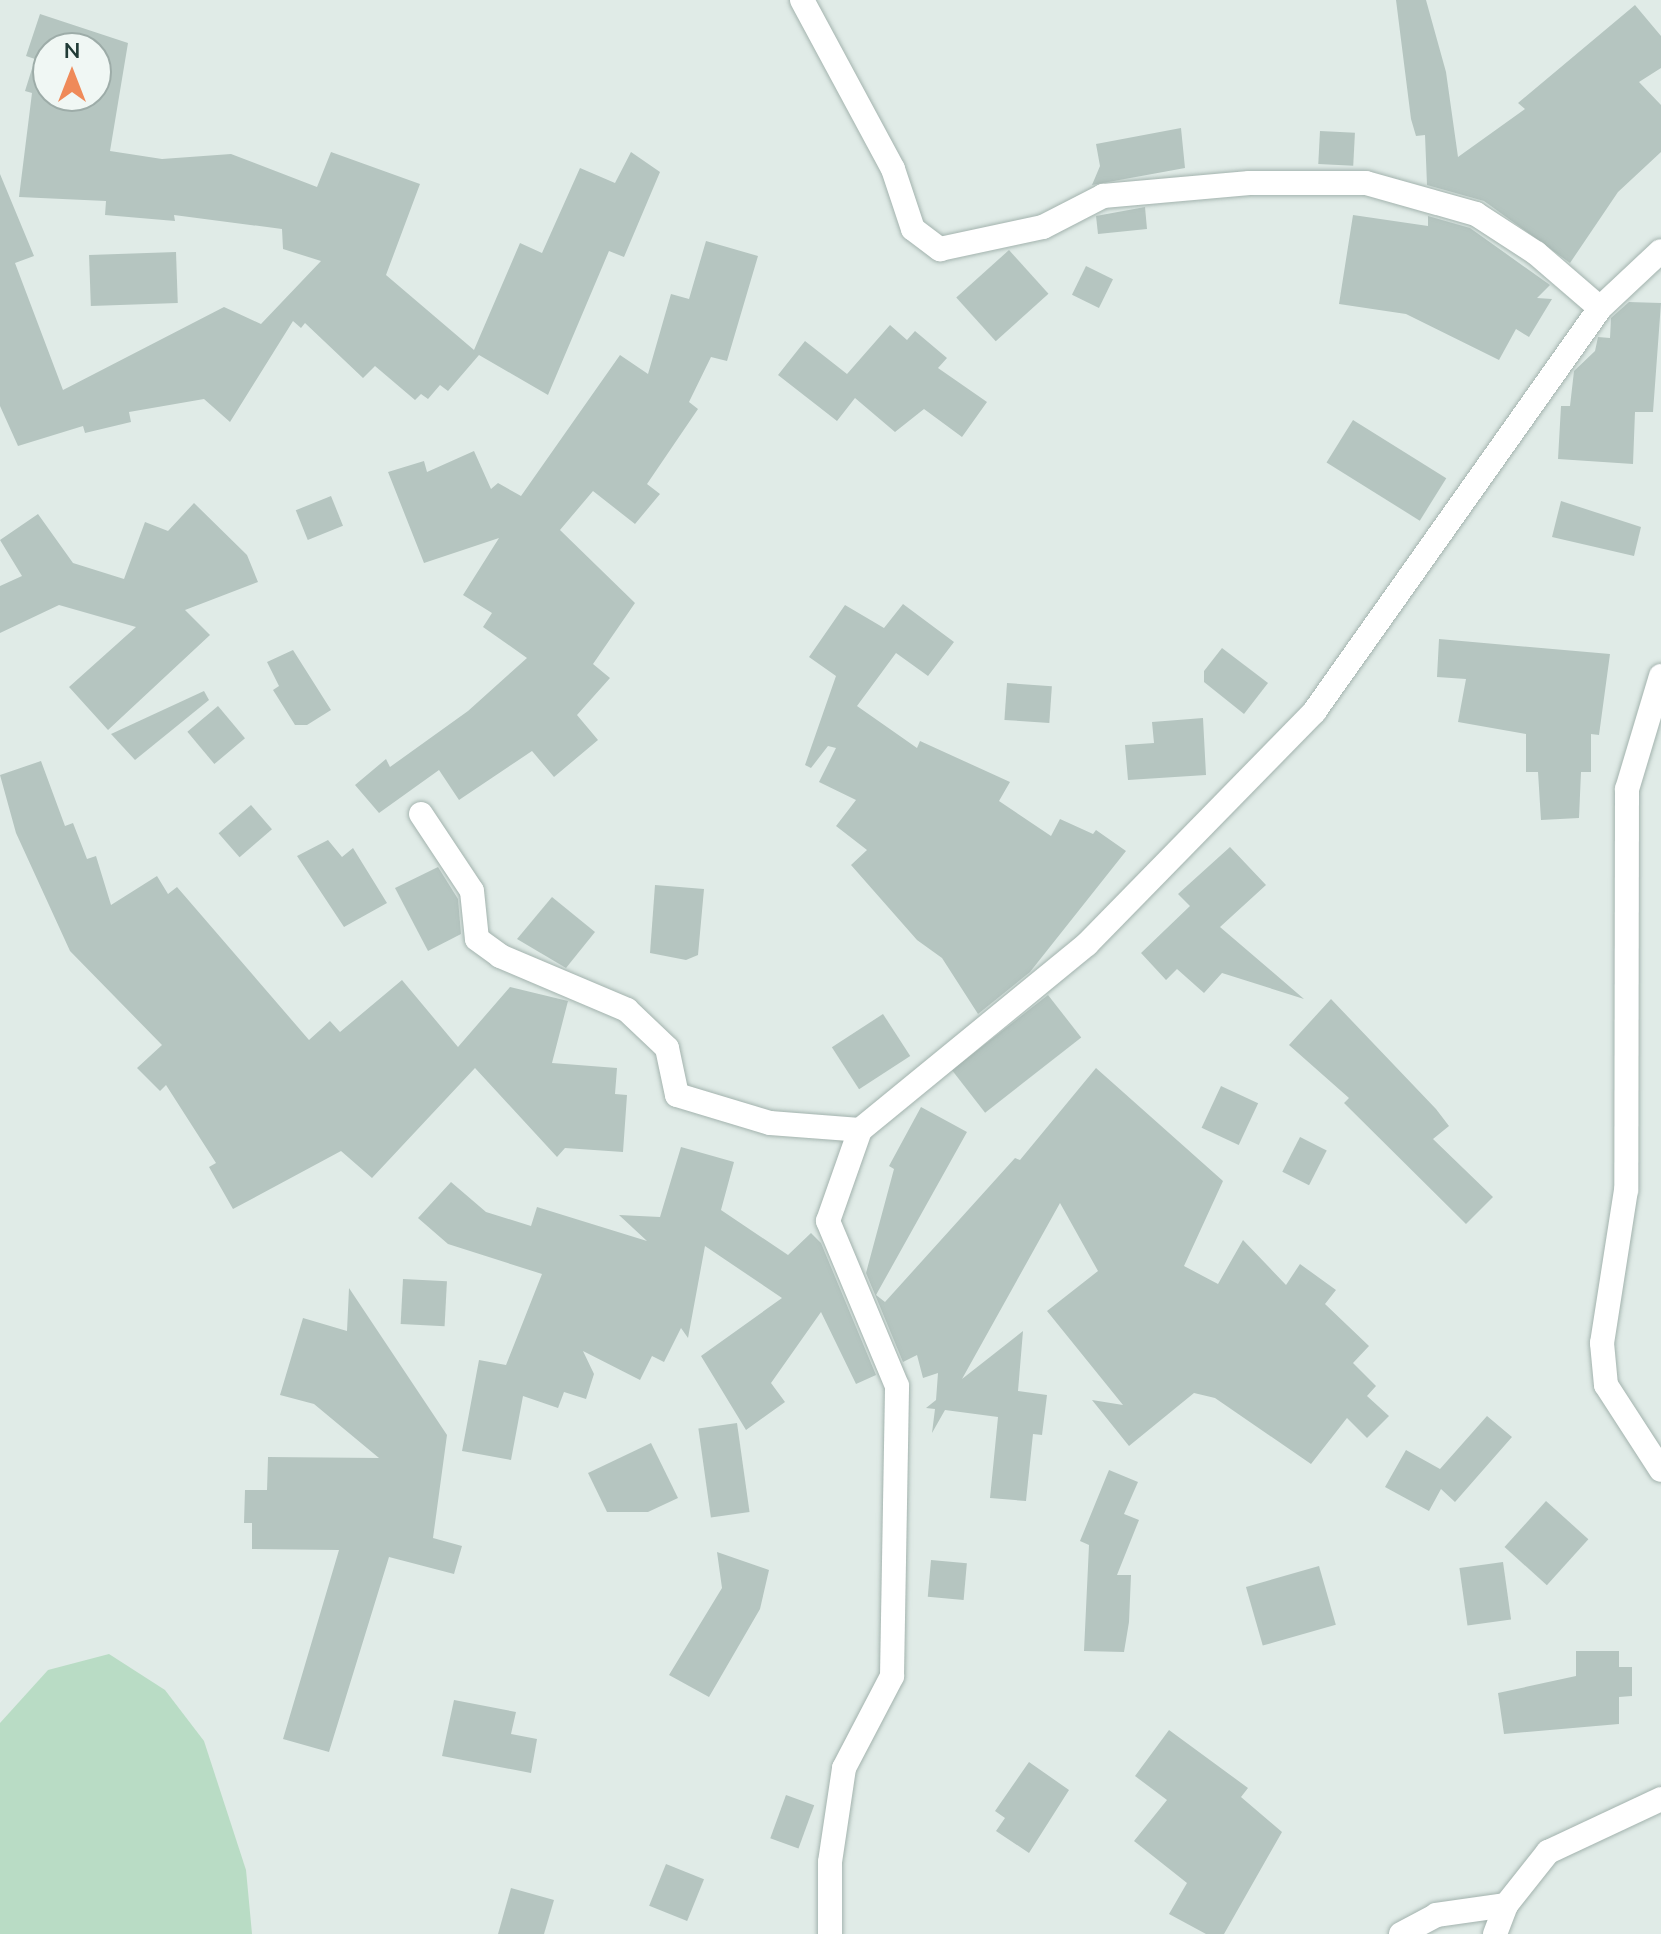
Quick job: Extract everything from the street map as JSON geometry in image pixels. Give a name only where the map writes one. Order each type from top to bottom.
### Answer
[{"type":"street","points":[[802,0],[893,169],[913,229],[940,249],[1043,227],[1103,196],[1249,183],[1366,183],[1476,214],[1536,253],[1600,308]]},
{"type":"street","points":[[830,1934],[830,1862],[844,1768],[892,1676],[897,1386],[828,1221],[860,1130],[1087,944],[1314,712],[1600,308],[1661,251]]},
{"type":"street","points":[[1661,676],[1627,789],[1626,1190],[1602,1343],[1606,1385],[1661,1470]]},
{"type":"street","points":[[421,814],[472,891],[477,939],[500,956],[627,1010],[667,1048],[677,1095],[770,1123],[860,1130]]},
{"type":"street","points":[[1495,1934],[1506,1905],[1548,1852],[1661,1799]]},
{"type":"street","points":[[1401,1934],[1436,1915],[1506,1905]]},
{"type":"green space","points":[[109,1654],[165,1690],[204,1741],[246,1870],[252,1934],[0,1934],[0,1723],[48,1670]]},
{"type":"building","points":[[1396,0],[1426,0],[1446,72],[1458,157],[1525,109],[1518,103],[1635,5],[1661,36],[1661,68],[1639,82],[1661,105],[1661,152],[1618,192],[1570,263],[1484,201],[1427,185],[1425,135],[1416,136],[1411,119]]},
{"type":"building","points":[[40,14],[95,32],[34,32]]},
{"type":"building","points":[[32,38],[32,58],[26,56]]},
{"type":"building","points":[[112,38],[128,43],[110,151],[162,159],[231,154],[317,187],[331,152],[420,184],[386,275],[474,350],[520,243],[542,253],[580,168],[615,183],[631,152],[660,172],[624,257],[609,251],[548,395],[479,355],[448,391],[440,385],[428,399],[421,394],[415,400],[375,366],[363,378],[305,323],[301,328],[293,321],[230,422],[204,399],[129,412],[131,422],[85,433],[83,426],[18,446],[0,406],[0,174],[34,256],[15,263],[63,390],[224,307],[261,324],[321,261],[283,249],[282,229],[174,215],[175,221],[105,215],[106,201],[19,197],[32,93],[32,112],[112,112]]},
{"type":"building","points":[[32,69],[32,93],[25,91]]},
{"type":"building","points":[[1181,128],[1185,168],[1092,185],[1100,166],[1096,144]]},
{"type":"building","points":[[1320,131],[1355,133],[1353,166],[1318,164]]},
{"type":"building","points":[[1145,207],[1147,229],[1098,234],[1096,216]]},
{"type":"building","points":[[1353,215],[1428,226],[1428,216],[1470,228],[1550,285],[1537,298],[1552,299],[1529,337],[1516,329],[1499,360],[1406,314],[1339,304]]},
{"type":"building","points":[[706,241],[758,256],[727,361],[711,357],[689,402],[698,409],[647,484],[660,494],[635,524],[593,491],[560,530],[635,603],[593,664],[610,678],[577,715],[598,740],[554,777],[532,751],[459,800],[439,770],[379,813],[355,785],[386,759],[390,767],[468,711],[527,658],[483,627],[492,613],[463,595],[499,538],[424,563],[388,472],[424,461],[427,472],[474,451],[491,489],[498,483],[521,496],[620,355],[648,374],[671,294],[689,299]]},
{"type":"building","points":[[1009,250],[1048,294],[996,341],[956,298]]},
{"type":"building","points":[[176,252],[178,303],[91,306],[89,255]]},
{"type":"building","points":[[1086,266],[1113,279],[1099,308],[1072,295]]},
{"type":"building","points":[[1629,302],[1661,303],[1653,412],[1635,412],[1633,464],[1558,459],[1561,406],[1570,406],[1574,371],[1595,351],[1598,337],[1610,338],[1611,318]]},
{"type":"building","points":[[890,325],[907,340],[915,331],[947,358],[938,368],[987,402],[962,437],[924,409],[895,432],[855,398],[837,421],[778,375],[805,341],[847,374]]},
{"type":"building","points":[[1353,420],[1446,478],[1420,521],[1327,462]]},
{"type":"building","points":[[331,496],[343,526],[308,540],[296,510]]},
{"type":"building","points":[[1561,501],[1641,527],[1634,556],[1552,537]]},
{"type":"building","points":[[194,503],[247,555],[258,582],[185,610],[210,635],[108,730],[69,687],[136,627],[59,605],[0,633],[0,586],[22,576],[0,540],[38,514],[73,563],[124,579],[145,522],[168,531]]},
{"type":"building","points":[[903,604],[954,642],[928,676],[896,653],[857,706],[917,748],[920,741],[1010,782],[999,801],[1051,836],[1060,819],[1093,834],[1096,830],[1126,851],[1030,972],[978,1014],[942,958],[917,940],[851,865],[867,850],[836,826],[856,800],[819,782],[836,748],[828,746],[811,768],[805,765],[836,676],[809,657],[845,605],[884,628]]},
{"type":"building","points":[[1439,639],[1610,654],[1599,735],[1591,734],[1591,772],[1581,772],[1579,818],[1541,820],[1538,772],[1526,772],[1526,734],[1458,722],[1466,679],[1437,677]]},
{"type":"building","points":[[1222,648],[1268,683],[1244,714],[1204,682],[1204,671]]},
{"type":"building","points":[[293,650],[331,710],[307,725],[295,725],[273,690],[279,686],[267,662]]},
{"type":"building","points":[[1007,683],[1052,686],[1049,723],[1004,720]]},
{"type":"building","points":[[204,691],[209,700],[135,760],[111,734]]},
{"type":"building","points":[[218,706],[245,738],[214,764],[187,732]]},
{"type":"building","points":[[1203,718],[1206,775],[1128,780],[1125,745],[1154,743],[1152,722]]},
{"type":"building","points":[[41,761],[65,826],[73,823],[87,859],[96,856],[111,905],[157,876],[168,894],[177,887],[309,1040],[330,1021],[340,1032],[402,980],[458,1047],[510,987],[568,1001],[552,1063],[617,1068],[615,1094],[627,1095],[623,1152],[565,1148],[557,1157],[475,1068],[372,1178],[341,1151],[233,1209],[209,1167],[216,1163],[166,1085],[160,1091],[137,1068],[162,1045],[70,951],[16,833],[0,775]]},
{"type":"building","points":[[251,805],[272,829],[240,857],[219,833]]},
{"type":"building","points":[[328,840],[342,857],[353,848],[387,903],[344,927],[297,856]]},
{"type":"building","points":[[1230,847],[1266,885],[1220,927],[1304,999],[1222,973],[1204,993],[1177,969],[1166,980],[1141,953],[1190,906],[1178,894]]},
{"type":"building","points":[[438,867],[458,899],[461,934],[428,951],[395,888]]},
{"type":"building","points":[[655,885],[704,889],[698,955],[686,960],[650,953]]},
{"type":"building","points":[[552,897],[595,932],[566,968],[517,939]]},
{"type":"building","points":[[1048,995],[1081,1038],[985,1113],[952,1070]]},
{"type":"building","points":[[1331,999],[1436,1109],[1449,1126],[1433,1139],[1493,1197],[1466,1224],[1344,1103],[1349,1098],[1289,1045]]},
{"type":"building","points":[[883,1014],[910,1056],[859,1089],[832,1047]]},
{"type":"building","points":[[1096,1068],[1223,1181],[1184,1266],[1218,1284],[1243,1240],[1286,1285],[1300,1264],[1336,1290],[1325,1304],[1369,1346],[1353,1363],[1376,1386],[1367,1396],[1389,1416],[1367,1438],[1347,1418],[1311,1464],[1215,1398],[1194,1393],[1129,1446],[1092,1400],[1123,1405],[1047,1311],[1098,1271],[1060,1203],[962,1379],[1023,1331],[1018,1391],[1047,1395],[1042,1435],[1033,1434],[1026,1501],[990,1498],[998,1417],[945,1410],[932,1433],[935,1409],[926,1408],[936,1400],[938,1373],[923,1378],[917,1355],[903,1362],[866,1273],[894,1169],[889,1166],[921,1107],[967,1132],[876,1295],[885,1302],[1015,1158],[1020,1160]]},
{"type":"building","points":[[1221,1086],[1258,1103],[1239,1145],[1202,1128]]},
{"type":"building","points":[[1300,1137],[1327,1151],[1309,1185],[1282,1172]]},
{"type":"building","points":[[681,1147],[734,1162],[721,1210],[788,1255],[811,1233],[821,1243],[876,1375],[856,1384],[821,1312],[771,1383],[785,1402],[746,1430],[701,1356],[782,1298],[705,1246],[688,1338],[681,1328],[664,1362],[652,1356],[640,1380],[583,1351],[594,1374],[586,1399],[564,1392],[558,1408],[523,1396],[511,1460],[462,1451],[479,1360],[506,1365],[542,1274],[448,1244],[418,1218],[451,1182],[486,1212],[531,1226],[537,1207],[647,1241],[619,1215],[660,1217]]},
{"type":"building","points":[[403,1279],[447,1281],[445,1326],[401,1324]]},
{"type":"building","points":[[349,1288],[447,1435],[433,1538],[462,1546],[454,1574],[389,1557],[329,1752],[283,1739],[339,1550],[252,1549],[252,1523],[244,1523],[245,1490],[267,1490],[268,1457],[379,1458],[314,1404],[280,1395],[303,1318],[347,1331]]},
{"type":"building","points":[[1487,1416],[1512,1437],[1455,1502],[1441,1489],[1429,1511],[1385,1487],[1406,1450],[1440,1469]]},
{"type":"building","points":[[737,1423],[750,1512],[711,1518],[698,1428]]},
{"type":"building","points":[[651,1443],[678,1498],[648,1512],[607,1512],[588,1473]]},
{"type":"building","points":[[1109,1470],[1138,1482],[1124,1514],[1139,1520],[1117,1575],[1131,1575],[1129,1622],[1124,1652],[1084,1651],[1089,1545],[1080,1541]]},
{"type":"building","points":[[1546,1501],[1588,1539],[1547,1585],[1505,1547]]},
{"type":"building","points":[[717,1552],[769,1570],[760,1609],[709,1697],[669,1675],[722,1588]]},
{"type":"building","points":[[931,1560],[967,1563],[964,1600],[928,1597]]},
{"type":"building","points":[[1503,1562],[1511,1619],[1468,1626],[1459,1568]]},
{"type":"building","points":[[1319,1566],[1336,1625],[1263,1646],[1246,1587]]},
{"type":"building","points":[[1576,1651],[1619,1651],[1619,1667],[1632,1667],[1632,1696],[1619,1697],[1619,1724],[1504,1734],[1498,1693],[1576,1676]]},
{"type":"building","points":[[454,1700],[516,1712],[511,1734],[537,1739],[531,1773],[442,1756]]},
{"type":"building","points":[[1169,1730],[1248,1788],[1241,1797],[1282,1832],[1224,1934],[1206,1934],[1169,1914],[1187,1883],[1134,1841],[1167,1800],[1135,1776]]},
{"type":"building","points":[[1029,1762],[1069,1790],[1029,1853],[996,1831],[1005,1818],[995,1811]]},
{"type":"building","points":[[786,1795],[814,1805],[798,1848],[770,1838]]},
{"type":"building","points":[[666,1864],[704,1879],[687,1921],[649,1906]]},
{"type":"building","points":[[511,1888],[554,1900],[544,1934],[498,1934]]}]
